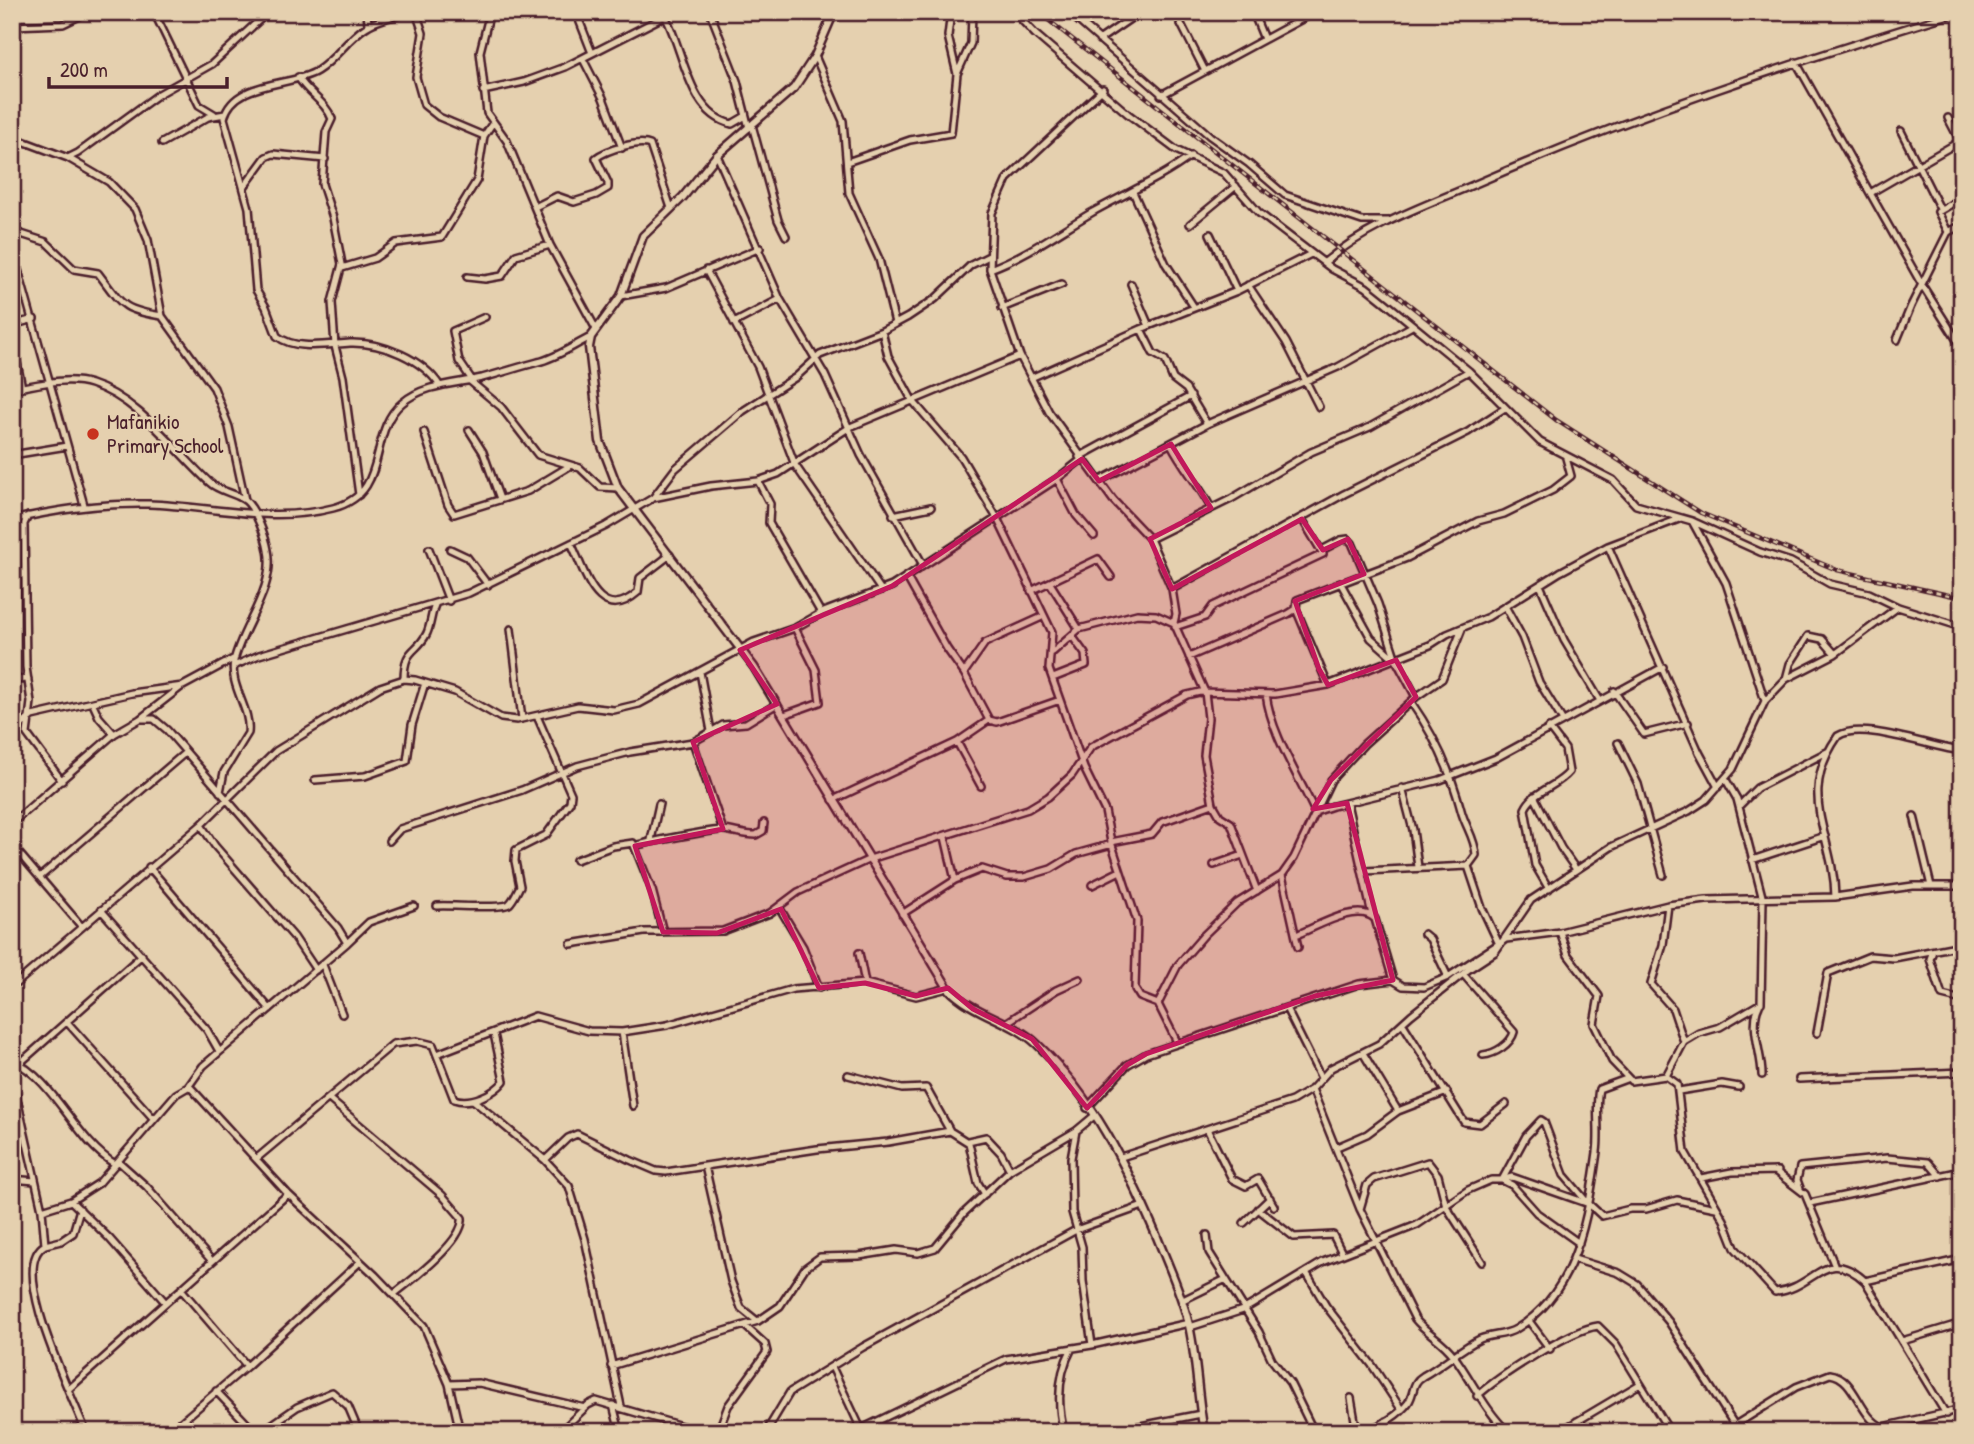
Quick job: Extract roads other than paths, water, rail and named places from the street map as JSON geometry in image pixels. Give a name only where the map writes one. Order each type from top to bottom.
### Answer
[{"type":"street","points":[[12,26],[63,24],[88,12]]},
{"type":"street","points":[[154,12],[199,105],[214,114]]},
{"type":"street","points":[[68,158],[94,143],[140,107],[219,59],[233,42],[268,12]]},
{"type":"street","points":[[367,12],[369,25]]},
{"type":"street","points":[[490,12],[480,52],[483,91],[492,124],[507,141],[550,244],[596,329]]},
{"type":"street","points":[[576,12],[592,53]]},
{"type":"street","points":[[483,91],[531,80],[583,59],[664,14],[673,12]]},
{"type":"street","points":[[710,12],[737,82],[744,117],[751,126],[778,220],[786,236]]},
{"type":"street","points":[[834,12],[815,56],[794,88],[717,155],[696,183],[643,236],[621,296],[591,337],[588,356],[600,441],[618,488],[740,650],[777,704],[948,988],[973,1009],[1006,1023],[1046,1054],[1094,1116],[1121,1157],[1183,1300],[1204,1432]]},
{"type":"street","points":[[951,12],[948,36],[957,74]]},
{"type":"street","points":[[847,162],[910,140],[951,133],[957,74],[971,43],[972,12]]},
{"type":"street","points":[[1014,12],[1035,34],[1103,89],[1128,114],[1176,150],[1214,166],[1236,186],[1248,204],[1332,269],[1366,287],[1469,372],[1540,442],[1566,458],[1613,480],[1636,505],[1692,521],[1760,552],[1791,562],[1830,584],[1869,593],[1898,607],[1962,627]]},
{"type":"street","points":[[1068,12],[1161,94],[1285,195],[1362,221],[1392,221]]},
{"type":"street","points":[[1175,12],[1205,71]]},
{"type":"street","points":[[1253,12],[1264,38]]},
{"type":"street","points":[[1161,94],[1313,12]]},
{"type":"street","points":[[1325,262],[1350,241],[1392,221],[1608,128],[1796,62],[1959,12]]},
{"type":"street","points":[[162,143],[214,114],[225,114],[247,94],[316,72],[369,25],[410,13],[423,33],[416,77],[425,105],[439,117],[484,136]]},
{"type":"street","points":[[664,14],[706,110],[721,122],[732,124],[744,117]]},
{"type":"street","points":[[1098,40],[1135,14]]},
{"type":"street","points":[[815,56],[843,121],[853,205],[879,259],[895,323]]},
{"type":"street","points":[[583,59],[603,97],[622,148]]},
{"type":"street","points":[[1796,62],[1832,128],[1872,192],[1922,285],[1962,348]]},
{"type":"street","points":[[298,77],[310,95],[331,115],[332,122],[326,132],[322,184],[334,218],[342,268],[332,302],[335,346],[344,377],[359,495]]},
{"type":"street","points":[[1103,89],[1007,179],[994,202],[990,269],[1020,356],[1049,412],[1098,481],[1122,511],[1150,539],[1172,589],[1176,614],[1174,625],[1205,692],[1208,718],[1204,755],[1213,804],[1220,816],[1231,823],[1257,891]]},
{"type":"street","points":[[225,114],[252,223],[256,290],[266,307],[273,332],[283,341],[290,343],[335,346],[358,344],[413,358],[426,367],[440,386]]},
{"type":"street","points":[[1872,192],[1961,142],[1948,118]]},
{"type":"street","points":[[342,268],[375,258],[396,243],[442,236],[477,180],[484,136],[492,124]]},
{"type":"street","points":[[1900,131],[1940,209],[1938,214],[1948,232]]},
{"type":"street","points":[[12,137],[68,158],[109,182],[135,209],[148,240],[162,316],[214,388],[229,427],[245,500],[268,546],[269,562],[253,618],[234,666],[236,691],[249,728],[224,772],[220,792]]},
{"type":"street","points":[[535,207],[557,196],[574,202],[603,191],[608,183],[596,158],[603,152],[642,142],[650,145],[671,208]]},
{"type":"street","points":[[244,187],[266,157],[273,154],[325,159]]},
{"type":"street","points":[[717,155],[760,248],[780,299],[815,359],[892,514],[922,563]]},
{"type":"street","points":[[990,269],[1013,260],[1191,156]]},
{"type":"street","points":[[1190,224],[1236,186]]},
{"type":"street","points":[[1133,192],[1166,264],[1194,307]]},
{"type":"street","points":[[1940,209],[1960,199]]},
{"type":"street","points":[[1897,340],[1948,232],[1962,225]]},
{"type":"street","points":[[12,231],[46,242],[74,269],[98,273],[116,300],[126,307],[162,316]]},
{"type":"street","points":[[1210,234],[1237,291]]},
{"type":"street","points":[[467,278],[502,276],[516,255],[550,244]]},
{"type":"street","points":[[12,248],[84,505]]},
{"type":"street","points":[[621,296],[666,288],[760,248]]},
{"type":"street","points":[[1033,377],[1141,329],[1237,291],[1311,254]]},
{"type":"street","points":[[653,498],[675,469],[768,393],[796,376],[815,359],[881,331],[921,309],[971,265],[989,256]]},
{"type":"street","points":[[706,270],[758,367],[795,465],[881,590]]},
{"type":"street","points":[[1002,308],[1062,284]]},
{"type":"street","points":[[1131,284],[1149,326]]},
{"type":"street","points":[[1248,285],[1286,342],[1319,407]]},
{"type":"street","points":[[734,323],[780,299]]},
{"type":"street","points":[[485,317],[453,331],[459,361],[470,380],[505,412],[534,452],[568,467],[580,468],[600,487],[618,488]]},
{"type":"street","points":[[12,324],[34,319]]},
{"type":"street","points":[[1098,481],[1207,424],[1305,382],[1377,347],[1412,326]]},
{"type":"street","points":[[1141,329],[1153,353],[1165,360],[1173,379],[1191,396],[1207,424]]},
{"type":"street","points":[[881,331],[888,356],[912,400],[961,457],[997,518],[1042,617],[1052,632],[1053,652]]},
{"type":"street","points":[[12,336],[22,388]]},
{"type":"street","points":[[12,520],[84,505],[150,504],[254,515],[305,514],[343,505],[359,495],[377,466],[383,434],[394,411],[409,398],[440,386],[540,362],[591,337]]},
{"type":"street","points":[[234,666],[259,655],[449,601],[488,585],[653,498],[711,486],[758,481],[795,465],[850,427],[1020,356]]},
{"type":"street","points":[[1150,539],[1239,495],[1311,452],[1358,433],[1469,372]]},
{"type":"street","points":[[12,390],[49,382],[90,383],[117,397],[176,447],[210,483],[245,500]]},
{"type":"street","points":[[12,987],[201,825],[289,742],[380,687],[404,679],[425,683],[455,692],[501,718],[522,719],[578,706],[614,710],[639,704],[740,650],[795,628],[821,613],[881,590],[1056,479],[1080,458],[1133,425],[1191,396]]},
{"type":"street","points":[[1172,589],[1344,494],[1468,432],[1505,408]]},
{"type":"street","points":[[469,430],[483,452],[500,499]]},
{"type":"street","points":[[424,432],[452,513],[536,487],[568,467]]},
{"type":"street","points":[[1171,444],[1184,469],[1197,481],[1211,508]]},
{"type":"street","points":[[12,455],[67,446]]},
{"type":"street","points":[[1328,685],[1296,609],[1297,600],[1407,558],[1478,521],[1504,514],[1553,490],[1571,477],[1566,458]]},
{"type":"street","points":[[1056,479],[1076,515],[1094,536]]},
{"type":"street","points":[[758,481],[770,504],[769,523],[821,613]]},
{"type":"street","points":[[892,514],[931,507]]},
{"type":"street","points":[[28,516],[24,524],[27,679],[31,702],[27,734],[62,781]]},
{"type":"street","points":[[1177,1042],[1158,1004],[1140,998],[1135,989],[1137,921],[1120,871],[1105,811],[1082,760],[1048,662],[1053,652],[1079,629],[1137,614],[1156,615],[1174,625],[1205,617],[1213,606],[1323,554],[1302,519]]},
{"type":"street","points":[[571,944],[663,932],[717,933],[779,907],[798,892],[870,859],[1028,809],[1061,786],[1091,747],[1187,695],[1205,692],[1288,694],[1328,685],[1396,660],[1462,629],[1608,546],[1679,519]]},
{"type":"street","points":[[1692,521],[1726,583],[1765,701]]},
{"type":"street","points":[[1322,550],[1348,539],[1378,604],[1396,660],[1450,776],[1476,848],[1476,855],[1468,866]]},
{"type":"street","points":[[570,543],[591,587],[604,602],[611,604],[634,596],[638,592],[640,578],[670,555]]},
{"type":"street","points":[[1608,546],[1699,752],[1718,787]]},
{"type":"street","points":[[429,549],[449,601]]},
{"type":"street","points":[[450,549],[467,557],[488,585]]},
{"type":"street","points":[[1031,591],[1098,559],[1111,577]]},
{"type":"street","points":[[906,576],[989,720],[997,722],[1060,700]]},
{"type":"street","points":[[1340,582],[1371,638],[1396,660]]},
{"type":"street","points":[[1050,583],[1079,629]]},
{"type":"street","points":[[1540,585],[1564,640],[1599,699]]},
{"type":"street","points":[[404,679],[406,659],[410,651],[425,637],[435,605]]},
{"type":"street","points":[[1505,606],[1522,637],[1539,682],[1563,722]]},
{"type":"street","points":[[1121,1157],[1292,1101],[1312,1089],[1331,1068],[1379,1044],[1463,974],[1496,952],[1523,908],[1575,868],[1651,827],[1689,811],[1718,787],[1726,780],[1745,750],[1765,701],[1786,679],[1835,654],[1898,607]]},
{"type":"street","points":[[1189,657],[1296,609]]},
{"type":"street","points":[[964,673],[985,643],[1042,617]]},
{"type":"street","points":[[784,715],[820,702],[816,670],[795,628]]},
{"type":"street","points":[[511,629],[522,719]]},
{"type":"street","points":[[1158,1004],[1178,965],[1228,910],[1282,875],[1294,858],[1331,780],[1364,744],[1442,679],[1462,629]]},
{"type":"street","points":[[1053,678],[1086,665],[1085,654],[1072,636]]},
{"type":"street","points":[[1786,679],[1793,656],[1808,636],[1822,639],[1835,654]]},
{"type":"street","points":[[12,822],[114,734],[140,719],[183,686],[235,659]]},
{"type":"street","points":[[1315,811],[1450,776],[1496,758],[1599,699],[1663,667]]},
{"type":"street","points":[[700,672],[711,731]]},
{"type":"street","points":[[12,680],[27,679]]},
{"type":"street","points":[[315,780],[365,776],[407,761],[412,724],[425,683]]},
{"type":"street","points":[[27,734],[15,731],[27,718],[132,693],[183,686]]},
{"type":"street","points":[[1614,691],[1644,734],[1688,723]]},
{"type":"street","points":[[1266,694],[1270,713],[1315,811]]},
{"type":"street","points":[[93,704],[99,717],[114,734]]},
{"type":"street","points":[[389,841],[400,829],[522,790],[560,772],[630,752],[693,742],[723,725],[746,723],[777,704]]},
{"type":"street","points":[[437,906],[460,904],[502,907],[511,903],[520,886],[515,861],[516,850],[546,835],[572,800],[551,740],[537,716]]},
{"type":"street","points":[[140,719],[154,719],[160,723],[338,928],[347,943]]},
{"type":"street","points":[[833,800],[957,742],[989,720]]},
{"type":"street","points":[[1549,728],[1565,749],[1569,772],[1561,782],[1534,796],[1525,809],[1535,865],[1549,889]]},
{"type":"street","points":[[1835,897],[1818,811],[1817,786],[1829,751],[1842,734],[1857,730],[1901,736],[1962,751]]},
{"type":"street","points":[[693,742],[723,830]]},
{"type":"street","points":[[957,742],[981,786]]},
{"type":"street","points":[[1618,743],[1638,784],[1663,875]]},
{"type":"street","points":[[1739,806],[1757,788],[1829,751]]},
{"type":"street","points":[[41,876],[186,752]]},
{"type":"street","points":[[1726,780],[1739,806],[1763,900],[1761,1003],[1754,1023],[1760,1046],[1762,1075]]},
{"type":"street","points":[[1402,788],[1413,830],[1418,867]]},
{"type":"street","points":[[1534,796],[1560,848],[1575,868]]},
{"type":"street","points":[[1347,803],[1372,915],[1387,951],[1393,980]]},
{"type":"street","points":[[651,840],[659,804]]},
{"type":"street","points":[[902,914],[955,880],[982,869],[1007,877],[1024,877],[1062,864],[1076,854],[1152,834],[1162,822],[1213,804]]},
{"type":"street","points":[[1914,816],[1931,886]]},
{"type":"street","points":[[635,846],[651,840],[671,840],[723,830],[756,835],[763,831],[764,823]]},
{"type":"street","points":[[201,825],[215,846],[294,937],[316,970]]},
{"type":"street","points":[[1752,860],[1825,836]]},
{"type":"street","points":[[945,837],[955,880]]},
{"type":"street","points":[[576,860],[627,842],[635,846],[656,901],[663,932]]},
{"type":"street","points":[[12,845],[82,927]]},
{"type":"street","points":[[1214,865],[1244,855]]},
{"type":"street","points":[[1364,871],[1468,866]]},
{"type":"street","points":[[1468,866],[1482,908],[1498,942]]},
{"type":"street","points":[[149,867],[270,1009]]},
{"type":"street","points":[[1092,885],[1120,871]]},
{"type":"street","points":[[1282,875],[1298,947]]},
{"type":"street","points":[[1087,1108],[1135,1059],[1177,1042],[1287,1010],[1315,996],[1359,984],[1393,980],[1403,986],[1424,987],[1448,977],[1506,939],[1560,932],[1668,905],[1706,900],[1835,897],[1931,886],[1962,886]]},
{"type":"street","points":[[1668,905],[1663,945],[1651,984],[1673,1009],[1684,1042]]},
{"type":"street","points":[[42,1210],[71,1201],[99,1183],[153,1118],[188,1087],[194,1074],[323,965],[369,922],[414,906]]},
{"type":"street","points":[[779,907],[803,947],[818,988]]},
{"type":"street","points":[[101,910],[207,1030],[219,1051]]},
{"type":"street","points":[[1296,935],[1356,913],[1372,915]]},
{"type":"street","points":[[1560,932],[1568,955],[1599,996],[1594,1024],[1612,1061],[1626,1079]]},
{"type":"street","points":[[1424,934],[1437,952],[1448,977]]},
{"type":"street","points":[[1817,1033],[1828,973],[1870,956],[1894,958],[1962,945]]},
{"type":"street","points":[[1933,951],[1930,959],[1942,995],[1962,1000]]},
{"type":"street","points":[[859,953],[865,984]]},
{"type":"street","points":[[20,1063],[142,955]]},
{"type":"street","points":[[323,965],[342,1014]]},
{"type":"street","points":[[1463,974],[1514,1032],[1508,1043],[1483,1055]]},
{"type":"street","points":[[1006,1023],[1056,990],[1080,979]]},
{"type":"street","points":[[437,1054],[494,1034],[527,1018],[542,1016],[576,1029],[622,1032],[687,1020],[783,991],[865,984],[916,996],[948,988]]},
{"type":"street","points":[[1666,1076],[1684,1042],[1699,1033],[1720,1027],[1761,1003]]},
{"type":"street","points":[[1287,1010],[1321,1078]]},
{"type":"street","points":[[67,1022],[153,1118]]},
{"type":"street","points":[[1403,1024],[1468,1125],[1480,1124],[1506,1104]]},
{"type":"street","points":[[622,1032],[634,1106]]},
{"type":"street","points":[[256,1159],[393,1044],[430,1042],[454,1099],[472,1100],[499,1087],[505,1081],[494,1034]]},
{"type":"street","points":[[1363,1053],[1398,1111]]},
{"type":"street","points":[[12,1060],[20,1063],[98,1151],[147,1187],[212,1261]]},
{"type":"street","points":[[1798,1079],[1962,1072]]},
{"type":"street","points":[[848,1075],[902,1089],[926,1088],[950,1131],[968,1140],[985,1137],[1001,1153],[1010,1170]]},
{"type":"street","points":[[12,1076],[42,1210],[45,1245]]},
{"type":"street","points":[[1364,1432],[1402,1409],[1409,1402],[1416,1381],[1482,1338],[1507,1334],[1529,1321],[1554,1294],[1574,1259],[1589,1204],[1600,1128],[1596,1099],[1599,1089],[1626,1079],[1666,1076],[1677,1084],[1679,1091],[1684,1148],[1735,1248],[1775,1292],[1834,1264],[1845,1265],[1865,1281],[1946,1414]]},
{"type":"street","points":[[1679,1091],[1722,1084],[1739,1087]]},
{"type":"street","points":[[188,1087],[195,1090],[288,1194],[394,1294],[430,1336],[449,1384],[460,1432]]},
{"type":"street","points":[[1312,1089],[1360,1209],[1415,1319],[1423,1329],[1434,1334],[1454,1356],[1477,1396],[1508,1432]]},
{"type":"street","points":[[1337,1147],[1367,1134],[1398,1111],[1447,1092]]},
{"type":"street","points":[[329,1099],[442,1195],[462,1218],[461,1231],[413,1281],[394,1294]]},
{"type":"street","points":[[472,1100],[545,1160],[569,1186],[576,1206],[621,1406]]},
{"type":"street","points":[[611,1366],[758,1321],[780,1306],[814,1259],[825,1255],[859,1256],[896,1250],[918,1253],[935,1248],[1010,1170],[1076,1131],[1094,1116]]},
{"type":"street","points":[[1502,1180],[1526,1136],[1541,1120],[1545,1122],[1564,1175],[1602,1216],[1677,1200],[1716,1208]]},
{"type":"street","points":[[1207,1129],[1232,1179],[1246,1186],[1258,1179],[1274,1206]]},
{"type":"street","points":[[545,1160],[568,1138],[581,1134],[609,1151],[656,1171],[888,1142],[950,1131]]},
{"type":"street","points":[[1076,1131],[1070,1176],[1076,1230],[1082,1247],[1082,1273],[1092,1345]]},
{"type":"street","points":[[968,1140],[976,1176],[985,1194]]},
{"type":"street","points":[[1834,1264],[1814,1219],[1810,1203],[1797,1180],[1800,1167],[1872,1159],[1928,1162],[1940,1176]]},
{"type":"street","points":[[1360,1209],[1370,1182],[1428,1162],[1438,1175],[1446,1206],[1482,1262]]},
{"type":"street","points":[[705,1166],[731,1281],[741,1308],[758,1321]]},
{"type":"street","points":[[1701,1178],[1732,1172],[1777,1171],[1800,1188]]},
{"type":"street","points":[[1810,1203],[1962,1171]]},
{"type":"street","points":[[832,1367],[858,1431],[1006,1359],[1189,1325],[1243,1310],[1342,1253],[1432,1217],[1477,1185],[1492,1180],[1512,1177],[1589,1204]]},
{"type":"street","points":[[12,1180],[35,1181]]},
{"type":"street","points":[[1502,1180],[1512,1185],[1537,1213],[1579,1243]]},
{"type":"street","points":[[70,1388],[288,1194]]},
{"type":"street","points":[[1244,1223],[1270,1198]]},
{"type":"street","points":[[71,1201],[165,1302]]},
{"type":"street","points":[[766,1432],[768,1423],[781,1412],[790,1392],[1076,1230],[1143,1206]]},
{"type":"street","points":[[80,1209],[73,1233],[61,1241],[37,1250],[33,1260],[36,1302],[53,1355],[70,1388],[86,1432]]},
{"type":"street","points":[[1258,1209],[1294,1237],[1332,1235],[1342,1253]]},
{"type":"street","points":[[1207,1235],[1209,1252],[1272,1360],[1297,1395],[1314,1432]]},
{"type":"street","points":[[1574,1259],[1619,1273],[1637,1284],[1668,1322],[1739,1432]]},
{"type":"street","points":[[1865,1281],[1962,1259]]},
{"type":"street","points":[[169,1432],[247,1366],[360,1262]]},
{"type":"street","points":[[1306,1272],[1326,1306],[1402,1409]]},
{"type":"street","points":[[1183,1300],[1227,1279]]},
{"type":"street","points":[[181,1289],[247,1366]]},
{"type":"street","points":[[1529,1321],[1550,1349]]},
{"type":"street","points":[[1902,1341],[1962,1323]]},
{"type":"street","points":[[718,1432],[728,1406],[767,1352],[765,1344],[746,1326]]},
{"type":"street","points":[[1477,1396],[1500,1377],[1582,1330],[1598,1326],[1616,1344],[1670,1432]]},
{"type":"street","points":[[1064,1432],[1060,1396],[1064,1368],[1072,1348]]},
{"type":"street","points":[[1724,1432],[1796,1387],[1830,1374],[1843,1379],[1867,1415],[1884,1429],[1962,1409]]},
{"type":"street","points":[[449,1384],[479,1383],[585,1408]]},
{"type":"street","points":[[1559,1432],[1640,1384]]},
{"type":"street","points":[[216,1391],[255,1432]]},
{"type":"street","points":[[261,1432],[297,1407],[332,1392],[348,1406],[359,1432]]},
{"type":"street","points":[[1351,1398],[1357,1432]]},
{"type":"street","points":[[560,1432],[596,1401],[621,1406],[702,1432]]},
{"type":"street","points":[[613,1404],[621,1432]]},
{"type":"street","points":[[1110,1432],[1200,1414]]},
{"type":"street","points":[[1386,1421],[1392,1432]]},
{"type":"street","points":[[1577,1421],[1583,1432]]},
{"type":"railway","points":[[1038,12],[1556,420],[1701,513],[1837,570],[1962,598]]},
{"type":"place","name":"Mafanikio Primary School","points":[[93,434]]}]
